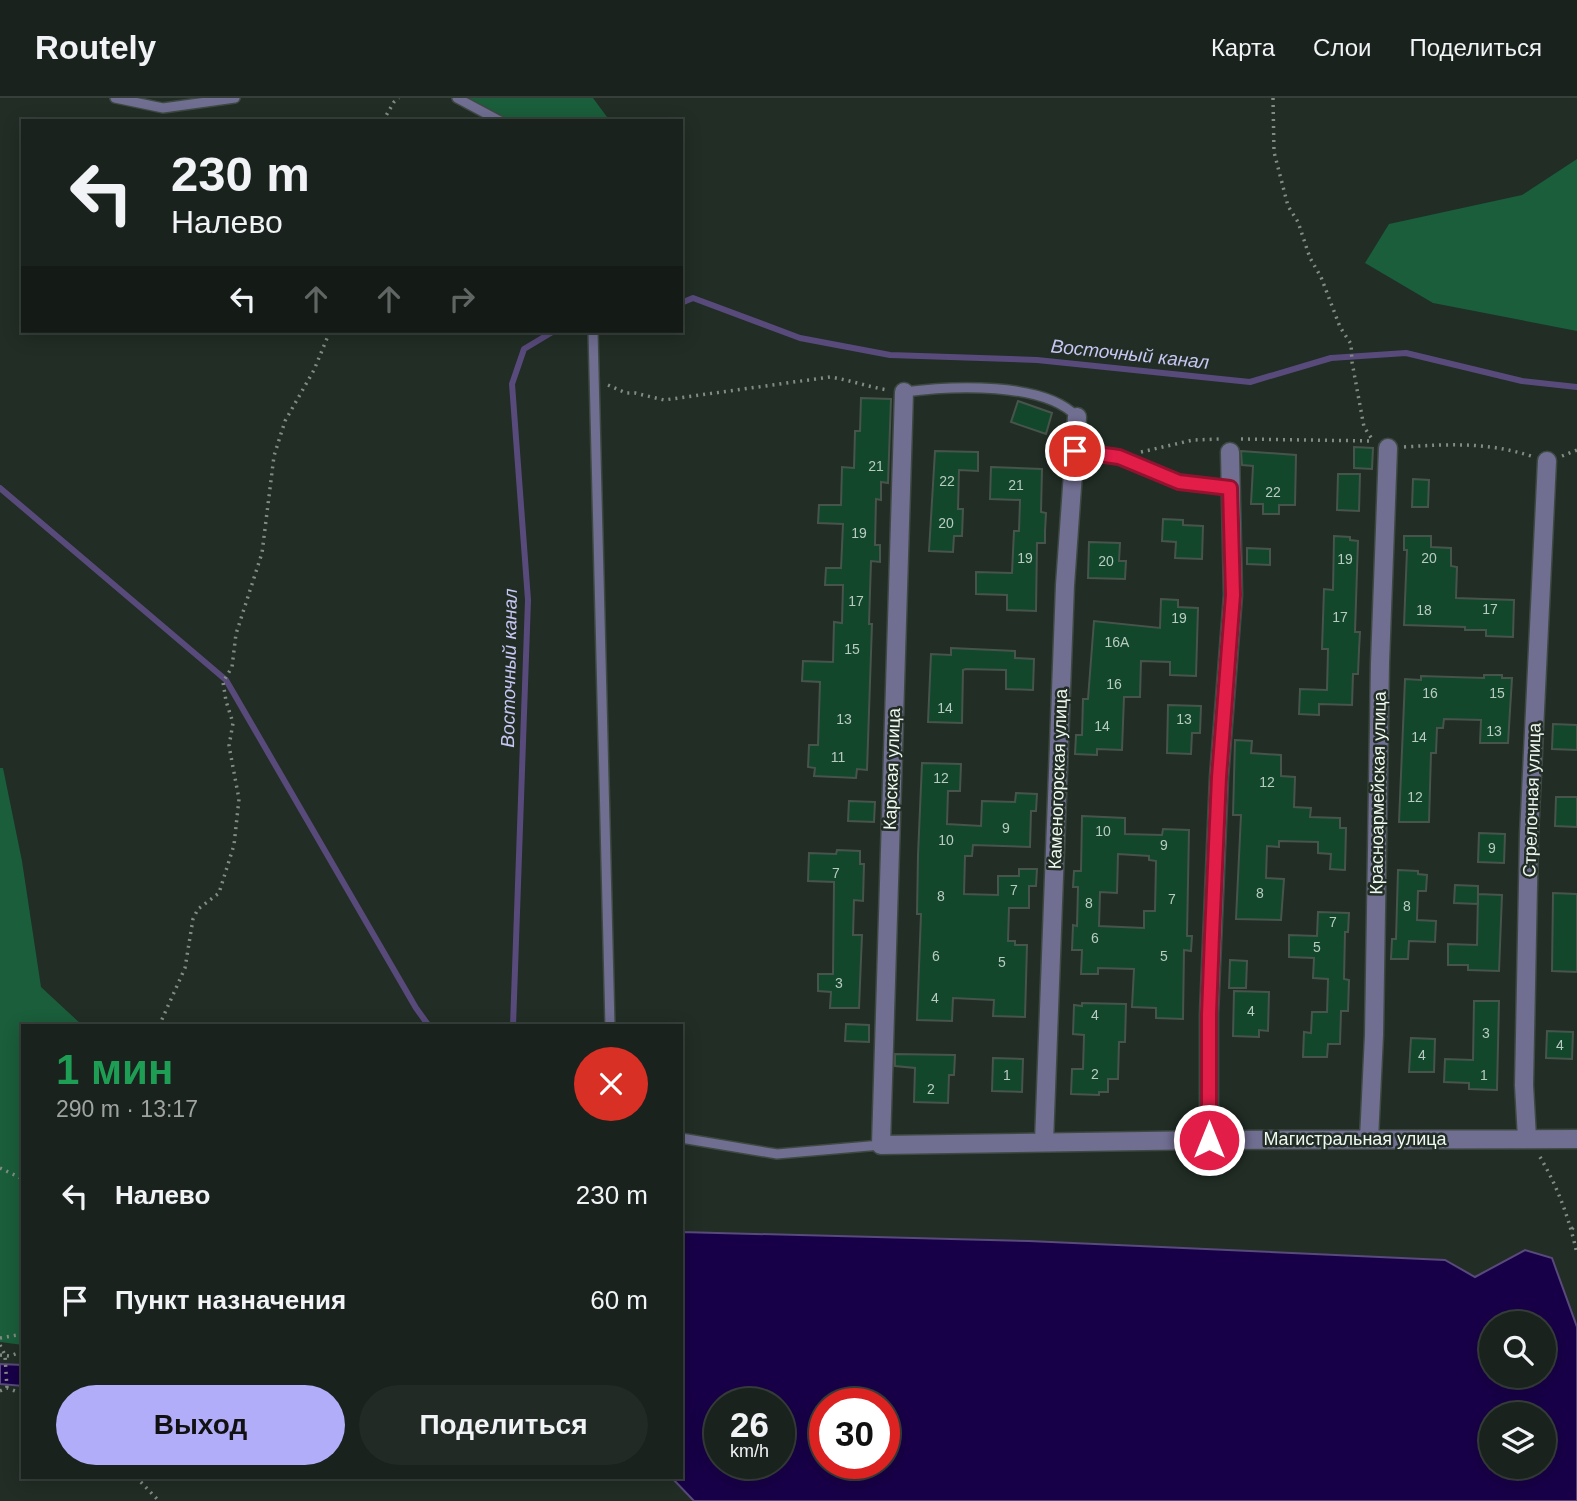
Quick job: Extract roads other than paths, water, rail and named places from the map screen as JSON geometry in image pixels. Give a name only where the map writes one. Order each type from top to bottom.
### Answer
[{"type":"street","name":"Карская улица","points":[[881,1145],[904,392]]},
{"type":"street","name":"Каменогорская улица","points":[[1044,1142],[1065,585],[1077,417]]},
{"type":"street","name":"Красноармейская улица","points":[[1369,1139],[1374,1035],[1381,444]]},
{"type":"street","points":[[1209,1140],[1209,1000],[1219,777],[1233,595],[1230,452]]},
{"type":"street","name":"Стрелочная улица","points":[[1527,1138],[1524,1085],[1529,835],[1547,461]]},
{"type":"street","name":"Магистральная улица","points":[[881,1145],[1209,1140],[1577,1139]]},
{"type":"lane","points":[[115,98],[163,108],[235,98]]},
{"type":"lane","points":[[457,98],[496,119]]},
{"type":"lane","points":[[593,333],[610,1024]]},
{"type":"lane","points":[[904,392],[938,388],[1020,391],[1049,399],[1068,408],[1077,417]]},
{"type":"lane","points":[[1075,451],[1119,457],[1179,482],[1230,488]]},
{"type":"lane","points":[[683,1138],[777,1154],[881,1145]]},
{"type":"waterway","name":"Восточный канал","points":[[683,302],[693,298],[800,338],[890,355],[1037,360],[1250,382],[1331,358],[1406,353],[1522,381],[1577,387]]},
{"type":"waterway","name":"Восточный канал","points":[[513,1024],[528,600],[512,384],[524,349],[551,333]]},
{"type":"waterway","points":[[0,488],[226,680],[428,1024]]}]
